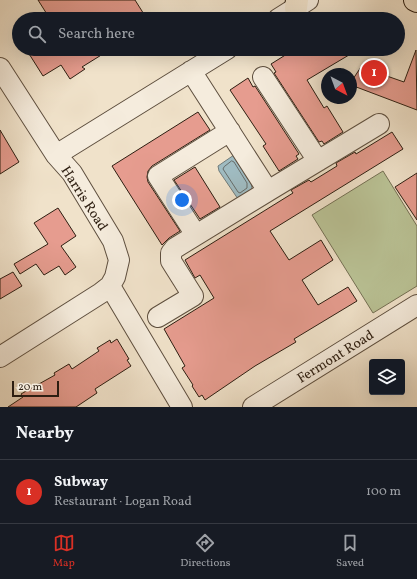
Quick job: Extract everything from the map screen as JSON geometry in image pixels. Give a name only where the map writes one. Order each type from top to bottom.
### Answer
[{"type":"street","points":[[288,12],[300,3]]},
{"type":"street","name":"Harris Road","points":[[110,286],[115,277],[119,260],[113,241],[72,173],[56,155],[216,56]]},
{"type":"street","points":[[0,68],[56,155]]},
{"type":"street","points":[[191,71],[268,191]]},
{"type":"street","points":[[263,77],[318,161]]},
{"type":"street","points":[[158,317],[193,296],[171,261],[171,253],[175,248],[379,124]]},
{"type":"street","points":[[196,235],[158,176],[230,131]]},
{"type":"street","points":[[0,357],[110,286],[182,407]]},
{"type":"street","name":"Fermont Road","points":[[253,407],[417,305]]},
{"type":"green space","points":[[383,171],[417,226],[417,286],[373,313],[312,215]]},
{"type":"water","points":[[234,155],[251,182],[252,189],[238,199],[219,171],[218,166]]},
{"type":"building","points":[[38,0],[135,0],[143,12],[46,12]]},
{"type":"building","points":[[416,50],[417,110],[357,87],[357,73],[361,67],[404,82]]},
{"type":"building","points":[[30,56],[100,56],[82,67],[85,69],[70,79],[61,65],[43,76]]},
{"type":"building","points":[[284,56],[347,56],[327,68],[321,68],[321,72],[307,80],[321,104],[324,108],[327,106],[343,132],[324,144],[322,141],[319,142],[274,73],[276,72],[271,64]]},
{"type":"building","points":[[248,78],[253,87],[255,86],[299,154],[296,156],[298,159],[279,171],[263,146],[266,144],[230,90]]},
{"type":"building","points":[[198,112],[210,130],[152,166],[148,171],[148,182],[180,231],[169,238],[162,245],[112,166]]},
{"type":"building","points":[[0,130],[19,162],[0,174]]},
{"type":"building","points":[[392,132],[403,149],[270,231],[289,260],[321,240],[333,260],[302,280],[318,305],[348,287],[357,301],[294,339],[296,342],[255,366],[205,400],[202,395],[199,397],[182,368],[185,366],[164,329],[214,298],[200,275],[195,278],[185,260],[293,193],[291,190],[309,180],[311,182],[337,166],[336,163],[355,152],[356,154]]},
{"type":"building","points":[[195,167],[220,207],[200,219],[174,180]]},
{"type":"building","points":[[417,173],[417,220],[395,187]]},
{"type":"building","points":[[58,208],[76,236],[61,246],[76,267],[65,275],[59,266],[44,275],[36,264],[20,274],[14,264],[48,244],[34,223]]},
{"type":"building","points":[[13,272],[22,286],[0,299],[0,279]]},
{"type":"building","points":[[117,339],[129,359],[127,360],[131,366],[95,389],[97,393],[76,407],[8,407],[23,397],[21,394],[55,375],[54,373],[69,364],[72,369],[99,351],[97,348],[110,340],[111,343]]},
{"type":"place","name":"Subway","points":[[374,73]]}]
